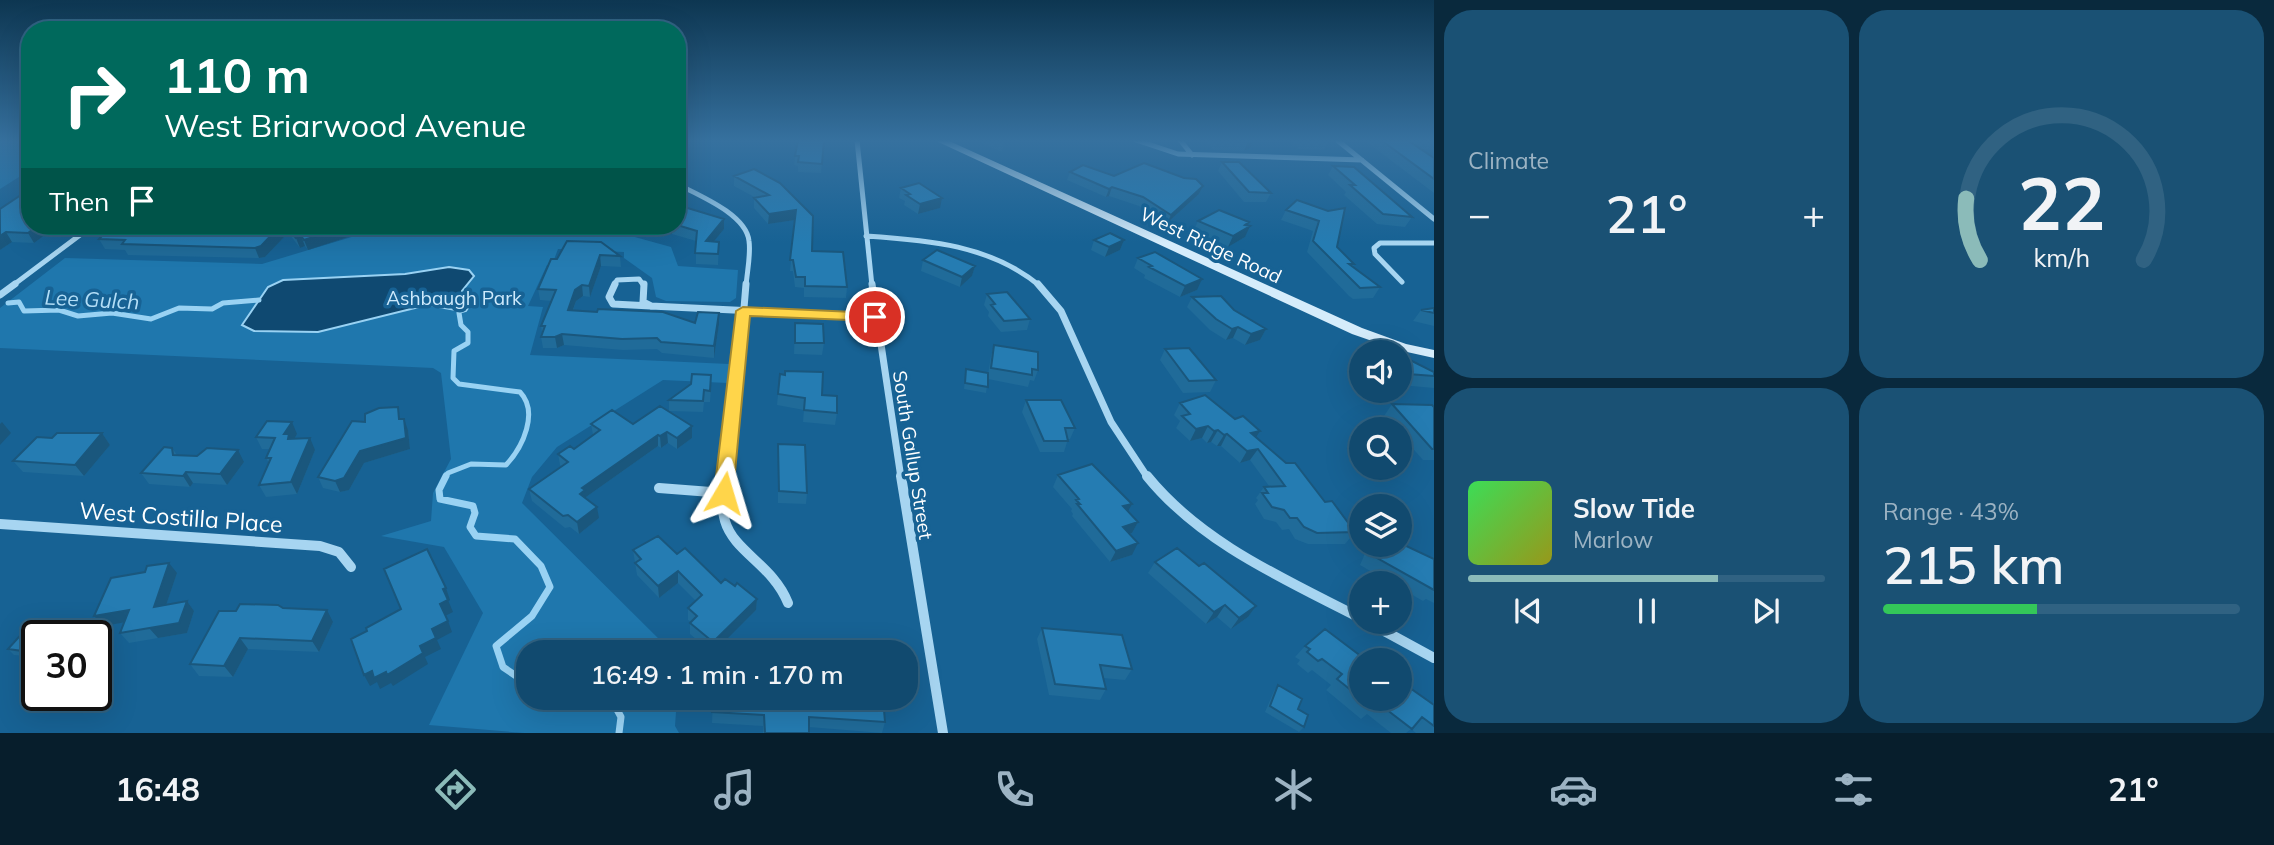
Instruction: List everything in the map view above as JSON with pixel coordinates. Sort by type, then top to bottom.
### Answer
[{"type":"street","name":"South Gallup Street","points":[[860,174],[875,317],[943,733]]},
{"type":"street","name":"West Ridge Road","points":[[1014,174],[1357,331],[1434,354]]},
{"type":"street","points":[[1379,174],[1434,219]]},
{"type":"street","points":[[686,189],[730,215],[747,234],[743,311],[724,493],[724,519],[729,532],[780,581],[789,603]]},
{"type":"street","points":[[0,295],[80,235]]},
{"type":"street","points":[[866,236],[966,248],[996,258],[1034,280],[1050,295],[1062,313],[1114,429],[1130,457],[1155,486],[1191,520],[1232,548],[1349,612]]},
{"type":"street","points":[[1402,282],[1375,254],[1374,248],[1380,243],[1434,243]]},
{"type":"street","points":[[652,306],[643,302],[643,283],[639,279],[617,280],[612,286],[609,297],[613,304],[743,311],[875,317]]},
{"type":"street","points":[[659,488],[724,493]]},
{"type":"street","name":"West Costilla Place","points":[[0,524],[320,546],[333,548],[345,556],[351,567]]},
{"type":"street","points":[[1390,634],[1434,658]]},
{"type":"green space","points":[[0,174],[21,174],[21,176],[0,189]]},
{"type":"green space","name":"Ashbaugh Park","points":[[358,235],[628,235],[671,247],[678,266],[738,270],[736,298],[730,302],[666,301],[656,297],[652,278],[624,258],[624,252],[558,249],[552,265],[547,265],[528,306],[543,307],[530,355],[729,364],[728,383],[663,380],[557,447],[532,477],[522,503],[660,640],[516,640],[516,710],[676,710],[675,726],[679,733],[524,733],[429,725],[483,613],[444,547],[381,536],[431,521],[433,493],[451,459],[441,373],[433,368],[0,348],[0,308],[65,258],[262,264]]},
{"type":"shaded area","points":[[449,267],[469,270],[474,276],[462,291],[461,298],[468,308],[466,311],[459,313],[456,310],[427,305],[318,332],[254,331],[242,325],[268,287],[283,280],[405,274]]},
{"type":"building","points":[[764,174],[780,183],[813,216],[812,251],[843,252],[847,287],[805,286],[805,277],[796,277],[793,260],[790,260],[796,210],[769,214],[754,198],[769,195],[734,176]]},
{"type":"building","points":[[1075,174],[1174,174],[1196,179],[1203,186],[1171,215],[1143,197],[1112,187],[1109,189]]},
{"type":"building","points":[[1233,174],[1252,174],[1271,193],[1249,192]]},
{"type":"building","points":[[1343,174],[1362,174],[1412,217],[1383,214],[1350,185],[1355,185]]},
{"type":"building","points":[[919,183],[942,198],[920,204],[906,195],[910,194],[901,188]]},
{"type":"building","points":[[21,195],[21,233],[6,232],[0,236],[0,209]]},
{"type":"building","points":[[1297,200],[1328,211],[1345,208],[1337,247],[1354,264],[1349,264],[1380,287],[1360,288],[1313,241],[1319,221],[1286,210]]},
{"type":"building","points":[[686,208],[724,219],[706,241],[719,242],[718,254],[695,253],[697,231],[686,228]]},
{"type":"building","points":[[1219,210],[1249,222],[1245,225],[1250,226],[1233,236],[1198,221]]},
{"type":"building","points":[[1110,233],[1124,240],[1109,247],[1094,240]]},
{"type":"building","points":[[103,235],[271,235],[261,246],[255,248],[122,244],[125,240],[99,239]]},
{"type":"building","points":[[294,235],[319,235],[304,240],[301,236],[296,238]]},
{"type":"building","points":[[567,241],[601,242],[620,256],[600,255],[589,286],[582,285],[575,290],[568,310],[663,312],[695,323],[698,312],[719,313],[714,346],[661,342],[657,338],[622,339],[562,334],[541,337],[545,326],[541,326],[556,290],[538,289],[551,259],[557,259]]},
{"type":"building","points":[[937,250],[975,266],[962,277],[923,260]]},
{"type":"building","points":[[1155,252],[1202,279],[1185,286],[1149,267],[1152,266],[1138,258]]},
{"type":"building","points":[[1007,292],[1030,319],[1004,321],[991,305],[995,304],[987,294]]},
{"type":"building","points":[[1221,296],[1234,310],[1266,329],[1251,334],[1238,327],[1232,329],[1216,319],[1192,297]]},
{"type":"building","points":[[1434,308],[1434,313],[1421,310]]},
{"type":"building","points":[[795,323],[823,324],[824,343],[795,343]]},
{"type":"building","points":[[994,345],[1038,352],[1038,370],[1032,369],[1032,375],[991,368]]},
{"type":"building","points":[[1189,348],[1216,380],[1189,381],[1165,349]]},
{"type":"building","points":[[1412,361],[1434,372],[1434,376],[1412,374]]},
{"type":"building","points":[[966,369],[988,373],[988,387],[965,383]]},
{"type":"building","points":[[785,371],[823,372],[822,395],[837,396],[837,413],[804,410],[805,398],[778,394],[780,374],[785,375]]},
{"type":"building","points":[[692,374],[711,375],[710,391],[704,390],[703,401],[669,400],[691,384]]},
{"type":"building","points":[[1205,395],[1235,419],[1243,416],[1260,431],[1251,433],[1286,463],[1295,463],[1325,502],[1332,501],[1349,524],[1349,532],[1317,533],[1304,527],[1297,518],[1290,518],[1284,510],[1272,507],[1262,493],[1268,493],[1264,487],[1285,486],[1258,449],[1247,451],[1227,434],[1214,431],[1208,426],[1196,429],[1182,416],[1190,414],[1180,403]]},
{"type":"building","points":[[1026,400],[1061,400],[1075,428],[1065,428],[1068,441],[1044,441]]},
{"type":"building","points":[[1392,404],[1434,407],[1434,449],[1412,426],[1412,417],[1404,417]]},
{"type":"building","points":[[660,406],[692,426],[677,438],[667,432],[658,435],[582,488],[585,490],[580,494],[597,507],[577,522],[568,515],[563,516],[529,489],[568,462],[558,454],[570,446],[574,449],[600,430],[591,424],[612,410],[633,424]]},
{"type":"building","points":[[398,407],[399,419],[404,419],[406,438],[360,451],[344,478],[335,481],[318,477],[352,421],[365,422],[365,414],[379,408]]},
{"type":"building","points":[[267,421],[292,422],[284,434],[289,434],[288,439],[310,438],[291,482],[259,485],[271,458],[266,458],[275,438],[256,437]]},
{"type":"building","points":[[57,433],[102,433],[75,465],[13,461],[37,437],[52,438]]},
{"type":"building","points":[[778,444],[805,445],[807,493],[779,491]]},
{"type":"building","points":[[164,447],[172,448],[173,455],[197,456],[207,448],[238,450],[220,474],[186,472],[183,476],[141,473]]},
{"type":"building","points":[[1092,464],[1132,504],[1123,506],[1138,522],[1123,527],[1138,543],[1116,551],[1077,504],[1080,504],[1076,500],[1079,499],[1058,475]]},
{"type":"building","points":[[658,536],[677,554],[685,548],[721,583],[725,579],[735,586],[737,583],[757,599],[715,640],[711,640],[690,623],[697,616],[688,608],[702,595],[678,571],[658,586],[635,563],[641,559],[633,550]]},
{"type":"building","points":[[1177,548],[1199,566],[1204,563],[1256,606],[1239,618],[1225,605],[1214,612],[1155,562]]},
{"type":"building","points":[[427,549],[446,588],[443,589],[448,600],[440,604],[448,621],[432,629],[436,638],[420,646],[423,653],[387,675],[386,672],[374,678],[372,671],[364,675],[351,639],[401,609],[384,569]]},
{"type":"building","points":[[1412,549],[1434,559],[1434,590],[1412,578],[1412,571],[1400,571],[1375,557],[1412,557]]},
{"type":"building","points":[[169,563],[154,607],[187,601],[179,623],[120,633],[129,610],[94,616],[111,578],[145,572],[147,566]]},
{"type":"building","points":[[240,604],[327,610],[312,641],[240,638],[224,666],[190,664],[219,611],[236,611]]},
{"type":"building","points":[[1042,628],[1122,635],[1132,669],[1100,665],[1106,689],[1055,684]]},
{"type":"building","points":[[1325,629],[1350,648],[1349,689],[1337,679],[1342,674],[1322,659],[1318,661],[1307,652],[1310,649],[1305,646]]},
{"type":"building","points":[[21,635],[21,651],[8,649]]},
{"type":"building","points":[[1278,685],[1302,699],[1298,709],[1308,715],[1304,727],[1270,706]]},
{"type":"building","points":[[1412,689],[1434,705],[1434,726],[1422,717],[1412,729],[1388,711],[1412,711]]},
{"type":"building","points":[[884,710],[885,722],[809,717],[809,733],[765,733],[764,715],[712,712]]},
{"type":"waterway","name":"Lee Gulch","points":[[8,303],[19,302],[24,311],[59,310],[78,316],[112,313],[151,319],[179,308],[212,309],[223,303],[259,300]]},
{"type":"waterway","name":"Lee Gulch","points":[[445,478],[448,473],[471,464],[506,465],[523,439],[528,419],[526,400],[520,392],[459,384],[453,378],[454,351],[468,343],[468,332],[461,325],[459,313]]},
{"type":"waterway","name":"Lee Gulch","points":[[445,478],[439,490],[440,499],[473,506],[475,513],[470,527],[476,536],[515,539],[541,566],[550,587],[532,616],[496,646],[503,667],[516,676]]},
{"type":"waterway","name":"Lee Gulch","points":[[617,710],[621,717],[619,733]]},
{"type":"route","points":[[724,493],[743,311],[875,317]]}]
